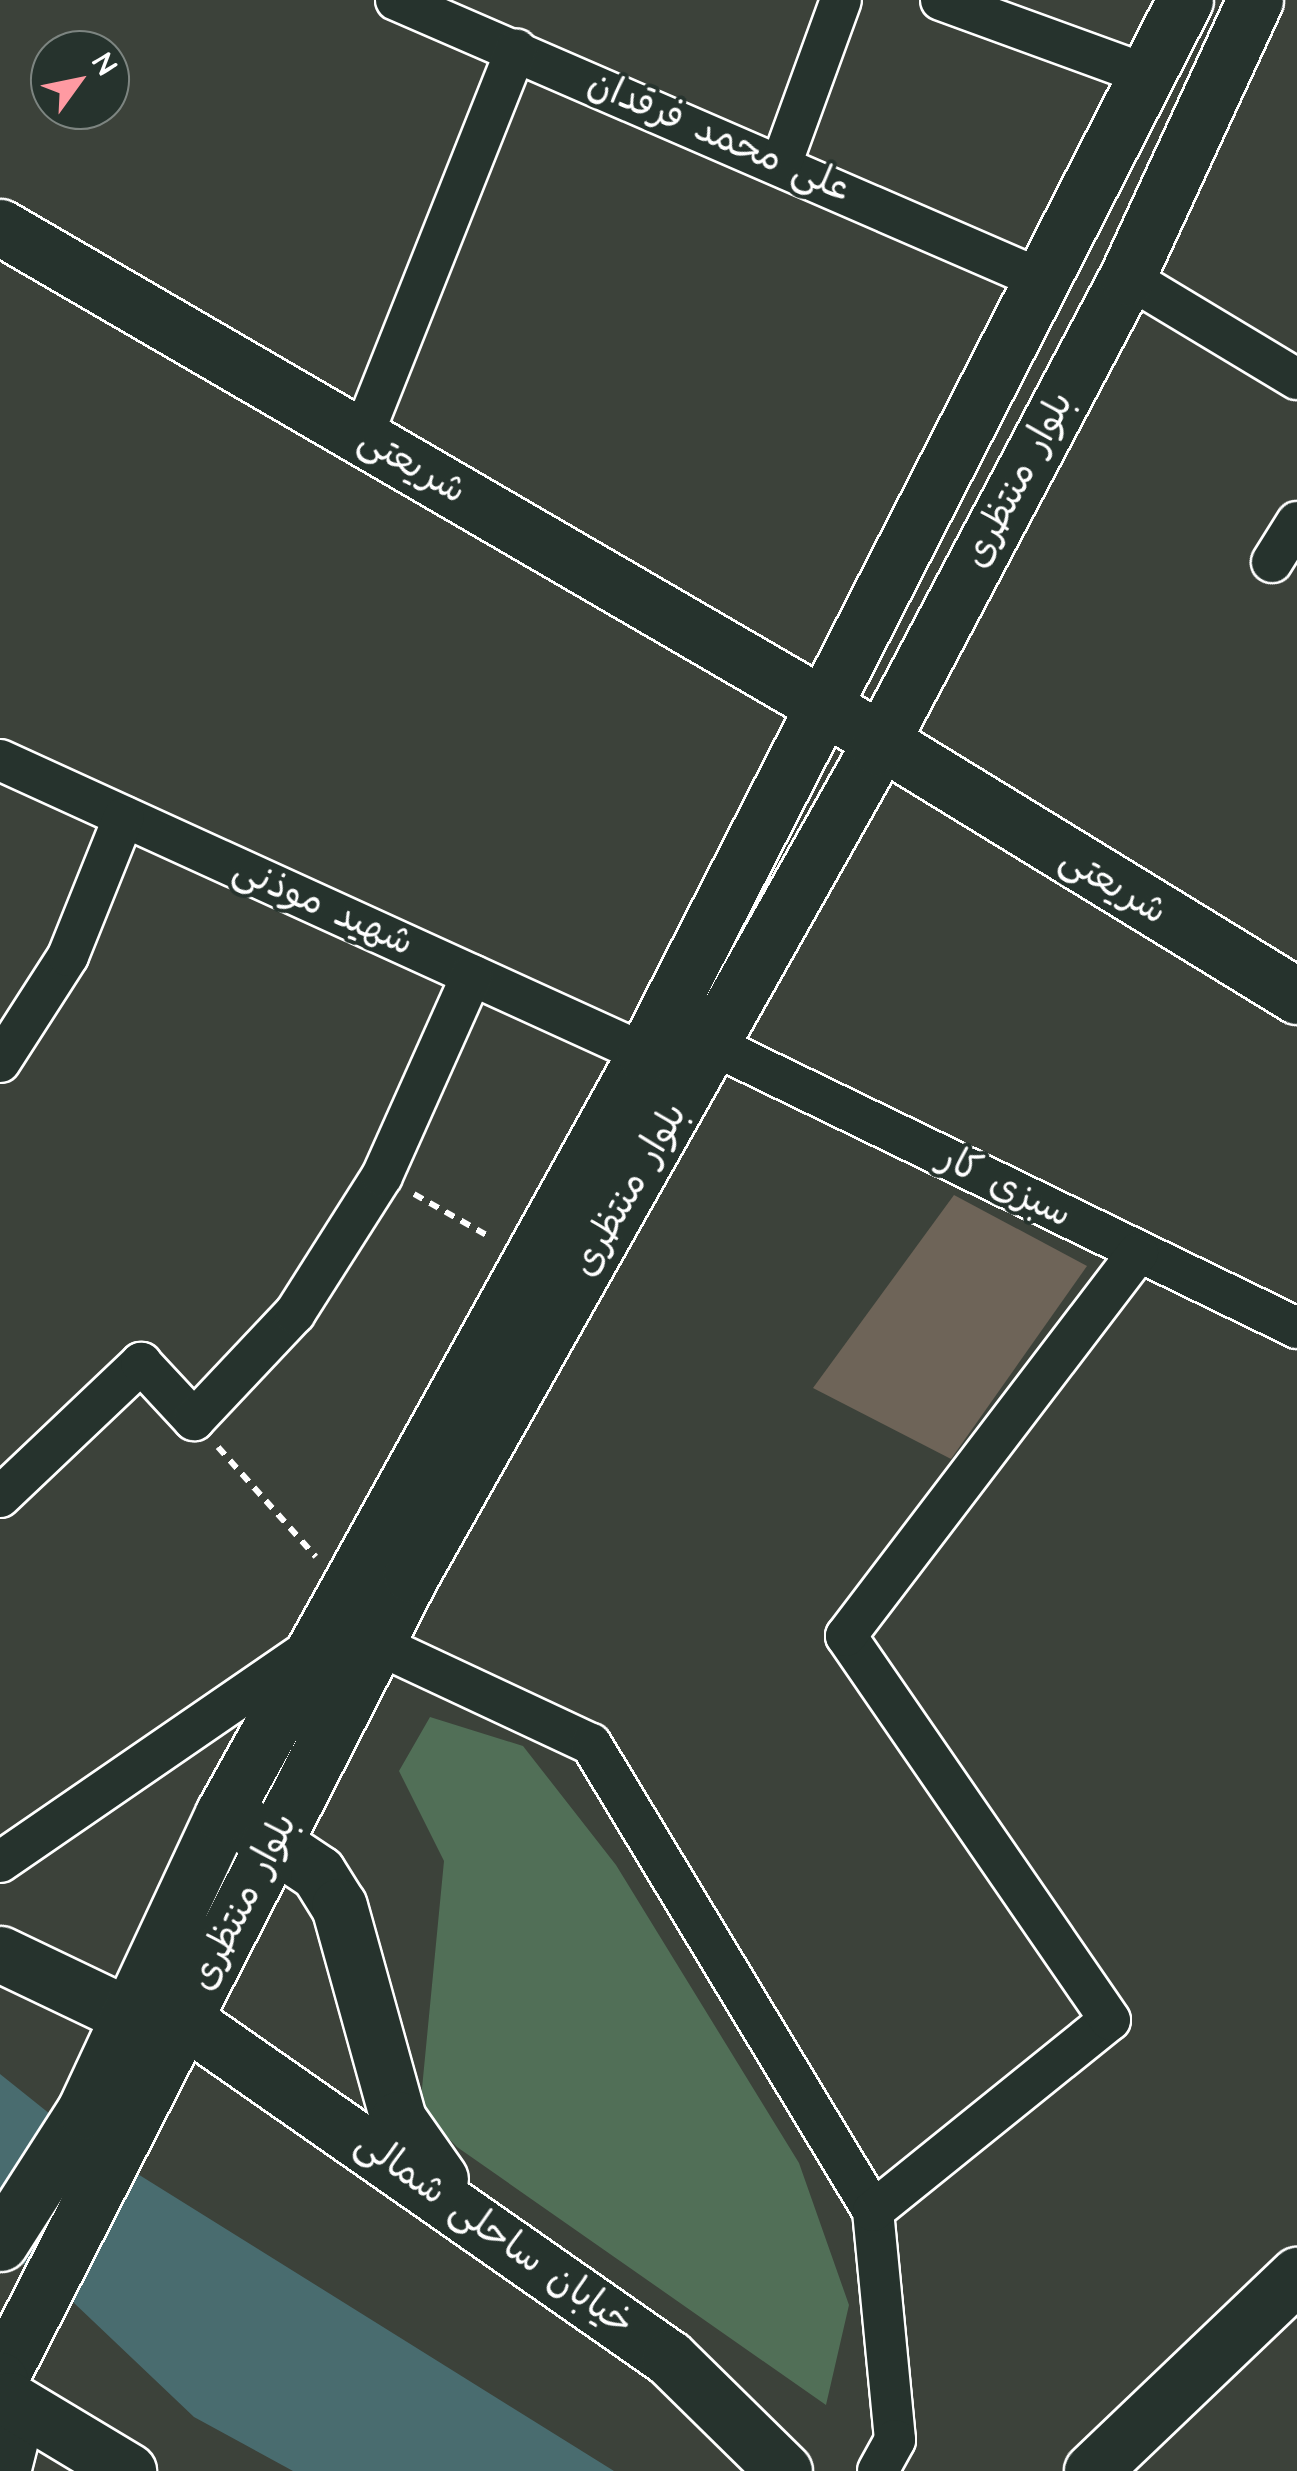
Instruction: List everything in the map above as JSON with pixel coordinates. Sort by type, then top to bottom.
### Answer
[{"type":"main road","name":"بلوار منتظری","points":[[3,2386],[106,2123],[128,2014],[224,1814],[313,1647],[646,1054],[1040,279],[1150,76],[1185,0]]},
{"type":"main road","name":"بلوار منتظری","points":[[0,2243],[106,2123],[185,2020],[375,1642],[878,747],[1127,277],[1255,0]]},
{"type":"main road","name":"شریعتی","points":[[0,227],[824,706],[878,747],[1297,996]]},
{"type":"main road","points":[[224,1814],[276,1839],[339,1906],[398,2119],[462,2210]]},
{"type":"main road","points":[[0,1954],[128,2014]]},
{"type":"main road","name":"خیابان ساحلی شمالی","points":[[185,2020],[669,2358],[784,2471]]},
{"type":"main road","points":[[1105,2467],[1297,2275]]},
{"type":"main road","points":[[2,2471],[12,2447],[3,2386]]},
{"type":"main road","points":[[3,2386],[128,2471]]},
{"type":"street","name":"علی محمد فرقدان","points":[[396,0],[782,162],[1040,279]]},
{"type":"street","points":[[782,162],[841,0]]},
{"type":"street","points":[[941,0],[1150,76]]},
{"type":"street","points":[[362,437],[516,50]]},
{"type":"street","points":[[1127,277],[1297,379]]},
{"type":"street","points":[[1272,562],[1297,522]]},
{"type":"street","name":"شهید موذنی","points":[[0,760],[646,1054]]},
{"type":"street","points":[[0,1062],[68,956],[124,816]]},
{"type":"street","points":[[0,1496],[141,1363],[194,1420],[296,1312],[382,1176],[472,975]]},
{"type":"street","name":"سبزی کار","points":[[713,1044],[1297,1328]]},
{"type":"street","points":[[872,2211],[1110,2020],[846,1636],[1138,1252]]},
{"type":"street","points":[[375,1642],[590,1744],[872,2211],[894,2440],[878,2471]]},
{"type":"street","points":[[0,1862],[313,1647]]},
{"type":"path","points":[[382,1176],[531,1260]]},
{"type":"path","points":[[194,1420],[345,1590]]},
{"type":"green space","points":[[430,1717],[523,1746],[616,1865],[799,2163],[849,2305],[826,2405],[457,2147],[420,2109],[444,1861],[399,1771]]},
{"type":"water","points":[[0,2074],[80,2138],[614,2471],[293,2471],[194,2417],[53,2283],[0,2249]]},
{"type":"building","points":[[954,1195],[1087,1266],[951,1459],[813,1388]]}]
